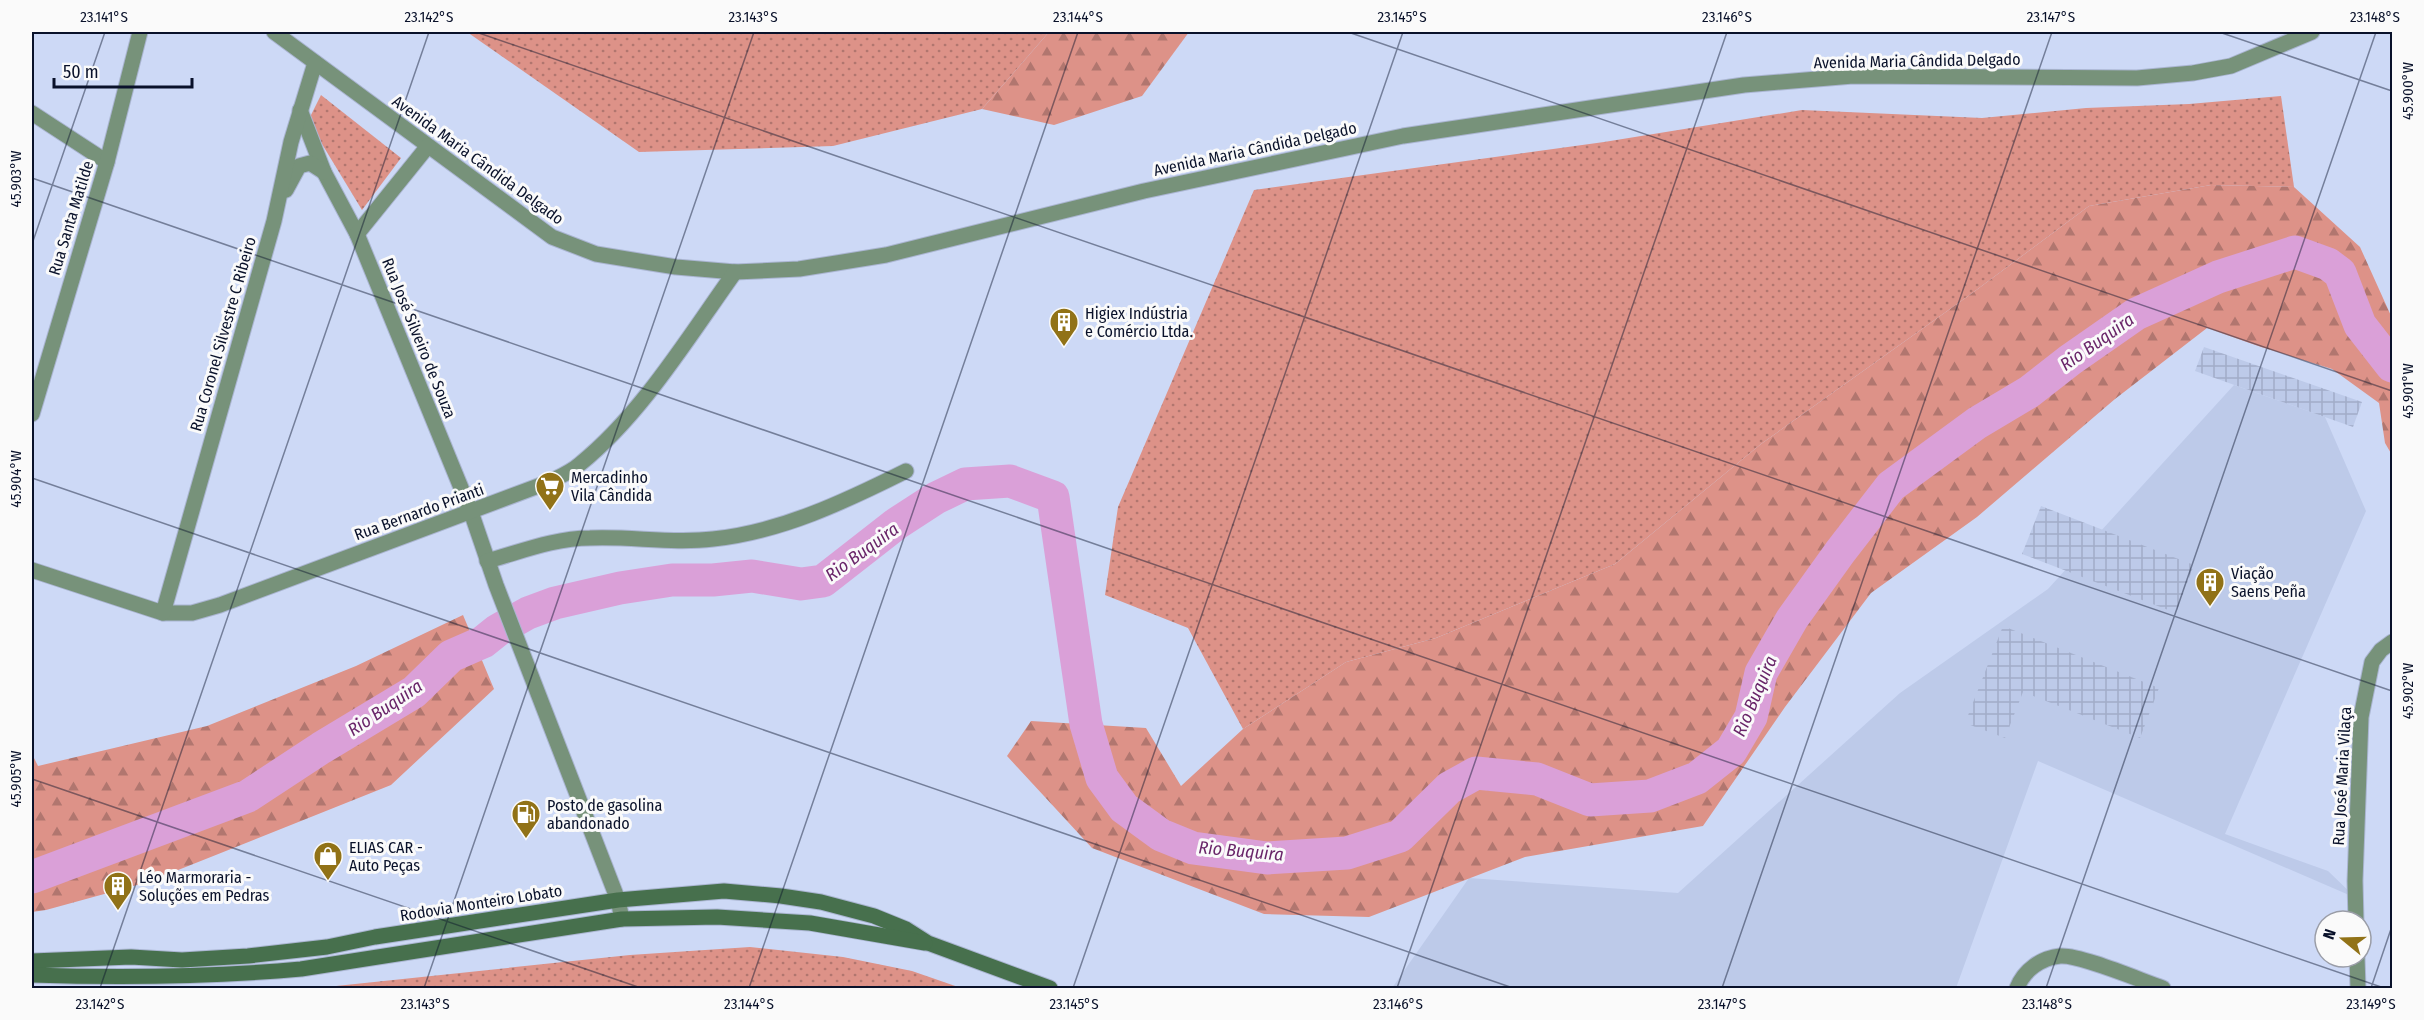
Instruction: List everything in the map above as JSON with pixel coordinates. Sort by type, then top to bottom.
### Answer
[{"type":"main road","name":"Rodovia Monteiro Lobato","points":[[32,961],[116,957],[214,959],[327,947],[375,937],[618,900],[724,891],[821,902],[886,920],[928,943]]},
{"type":"main road","name":"Rodovia Monteiro Lobato","points":[[32,975],[130,977],[252,973],[292,969],[622,919],[717,917],[810,923],[928,943],[1050,988]]},
{"type":"street","name":"Rua Santa Matilde","points":[[32,414],[107,162],[140,32]]},
{"type":"street","name":"Avenida Maria Cândida Delgado","points":[[274,32],[552,237],[596,254],[676,267],[735,272],[799,269],[886,255],[1144,190],[1392,139],[1627,102],[1744,85],[1853,76],[2137,78],[2193,73],[2231,66],[2312,32]]},
{"type":"street","name":"Rua Coronel Silvestre C Ribeiro","points":[[163,613],[274,221],[300,110],[315,63]]},
{"type":"street","name":"Rua José Silveiro de Souza","points":[[300,110],[324,172],[357,234],[471,512],[496,585],[618,900]]},
{"type":"street","points":[[32,113],[107,162]]},
{"type":"street","points":[[357,234],[428,146]]},
{"type":"street","points":[[274,221],[299,166],[310,163],[324,172]]},
{"type":"street","name":"Rua Bernardo Prianti","points":[[32,570],[163,613],[192,613],[220,605],[549,483],[578,466],[602,445],[654,384],[735,272]]},
{"type":"street","points":[[487,561],[575,538],[671,542],[712,540],[746,534],[779,525],[852,498],[906,471]]},
{"type":"street","name":"Rua José Maria Vilaça","points":[[2356,909],[2361,717],[2372,662],[2381,650],[2392,642]]},
{"type":"street","points":[[618,900],[622,919]]},
{"type":"street","points":[[2018,988],[2032,966],[2061,956],[2079,958],[2163,988]]},
{"type":"street","points":[[2357,969],[2358,988]]},
{"type":"shaded area","points":[[2204,347],[2362,402],[2353,427],[2195,371]]},
{"type":"shaded area","name":"Viação Saens Peña","points":[[2234,385],[2325,417],[2366,511],[2225,834],[2328,871],[2356,898],[2038,761],[1956,988],[1392,988],[1469,878],[1678,893],[1900,693],[2048,589]]},
{"type":"shaded area","name":"Viação Saens Peña","points":[[2041,506],[2194,565],[2176,613],[2022,554]]},
{"type":"shaded area","points":[[2003,626],[2159,688],[2140,738],[2023,692],[2005,738],[1965,723]]},
{"type":"green space","points":[[467,32],[1049,32],[982,109],[833,146],[639,152]]},
{"type":"green space","points":[[1049,32],[1189,32],[1142,96],[1054,125],[982,109]]},
{"type":"green space","points":[[321,95],[401,158],[362,210],[308,121]]},
{"type":"green space","points":[[2281,96],[2294,187],[2211,185],[2089,206],[1971,294],[1761,444],[1615,564],[1436,638],[1346,662],[1243,729],[1188,628],[1105,595],[1118,507],[1254,190],[1604,142],[1802,110],[1982,118],[2086,108],[2189,104]]},
{"type":"green space","points":[[2211,185],[2294,187],[2360,247],[2392,318],[2392,455],[2385,443],[2379,403],[2332,369],[2207,328],[2115,399],[1977,517],[1871,593],[1785,707],[1703,826],[1525,857],[1369,917],[1264,914],[1092,848],[1007,756],[1031,721],[1146,728],[1181,786],[1243,729],[1346,662],[1436,638],[1615,564],[1761,444],[1971,294],[2089,206]]},
{"type":"green space","points":[[463,615],[494,689],[391,785],[148,882],[32,912],[32,754],[38,766],[207,726],[356,666]]},
{"type":"green space","points":[[750,947],[843,957],[912,971],[961,988],[317,988],[630,955]]},
{"type":"waterway","name":"Rio Buquira","points":[[32,877],[248,796],[321,748],[414,692],[451,656],[483,642],[498,630],[528,613],[555,603],[620,588],[672,580],[713,580],[752,576],[801,584],[823,581],[896,524],[936,498],[965,484],[1010,481],[1053,497],[1086,724],[1102,778],[1124,808],[1161,835],[1193,848],[1267,858],[1347,853],[1400,836],[1449,788],[1476,773],[1537,779],[1590,800],[1650,796],[1697,778],[1731,751],[1751,717],[1761,673],[1792,619],[1891,486],[1977,423],[2029,392],[2136,314],[2218,277],[2295,252],[2328,264],[2340,273],[2360,325],[2392,366]]},
{"type":"place","name":"Higiex Indústria e Comércio Ltda.","points":[[1064,348]]},
{"type":"place","name":"Mercadinho Vila Cândida","points":[[550,512]]},
{"type":"place","name":"Viação Saens Peña","points":[[2210,608]]},
{"type":"place","name":"Posto de gasolina abandonado","points":[[526,840]]},
{"type":"place","name":"ELIAS CAR - Auto Peças","points":[[328,882]]},
{"type":"place","name":"Léo Marmoraria - Soluções em Pedras","points":[[118,912]]}]
